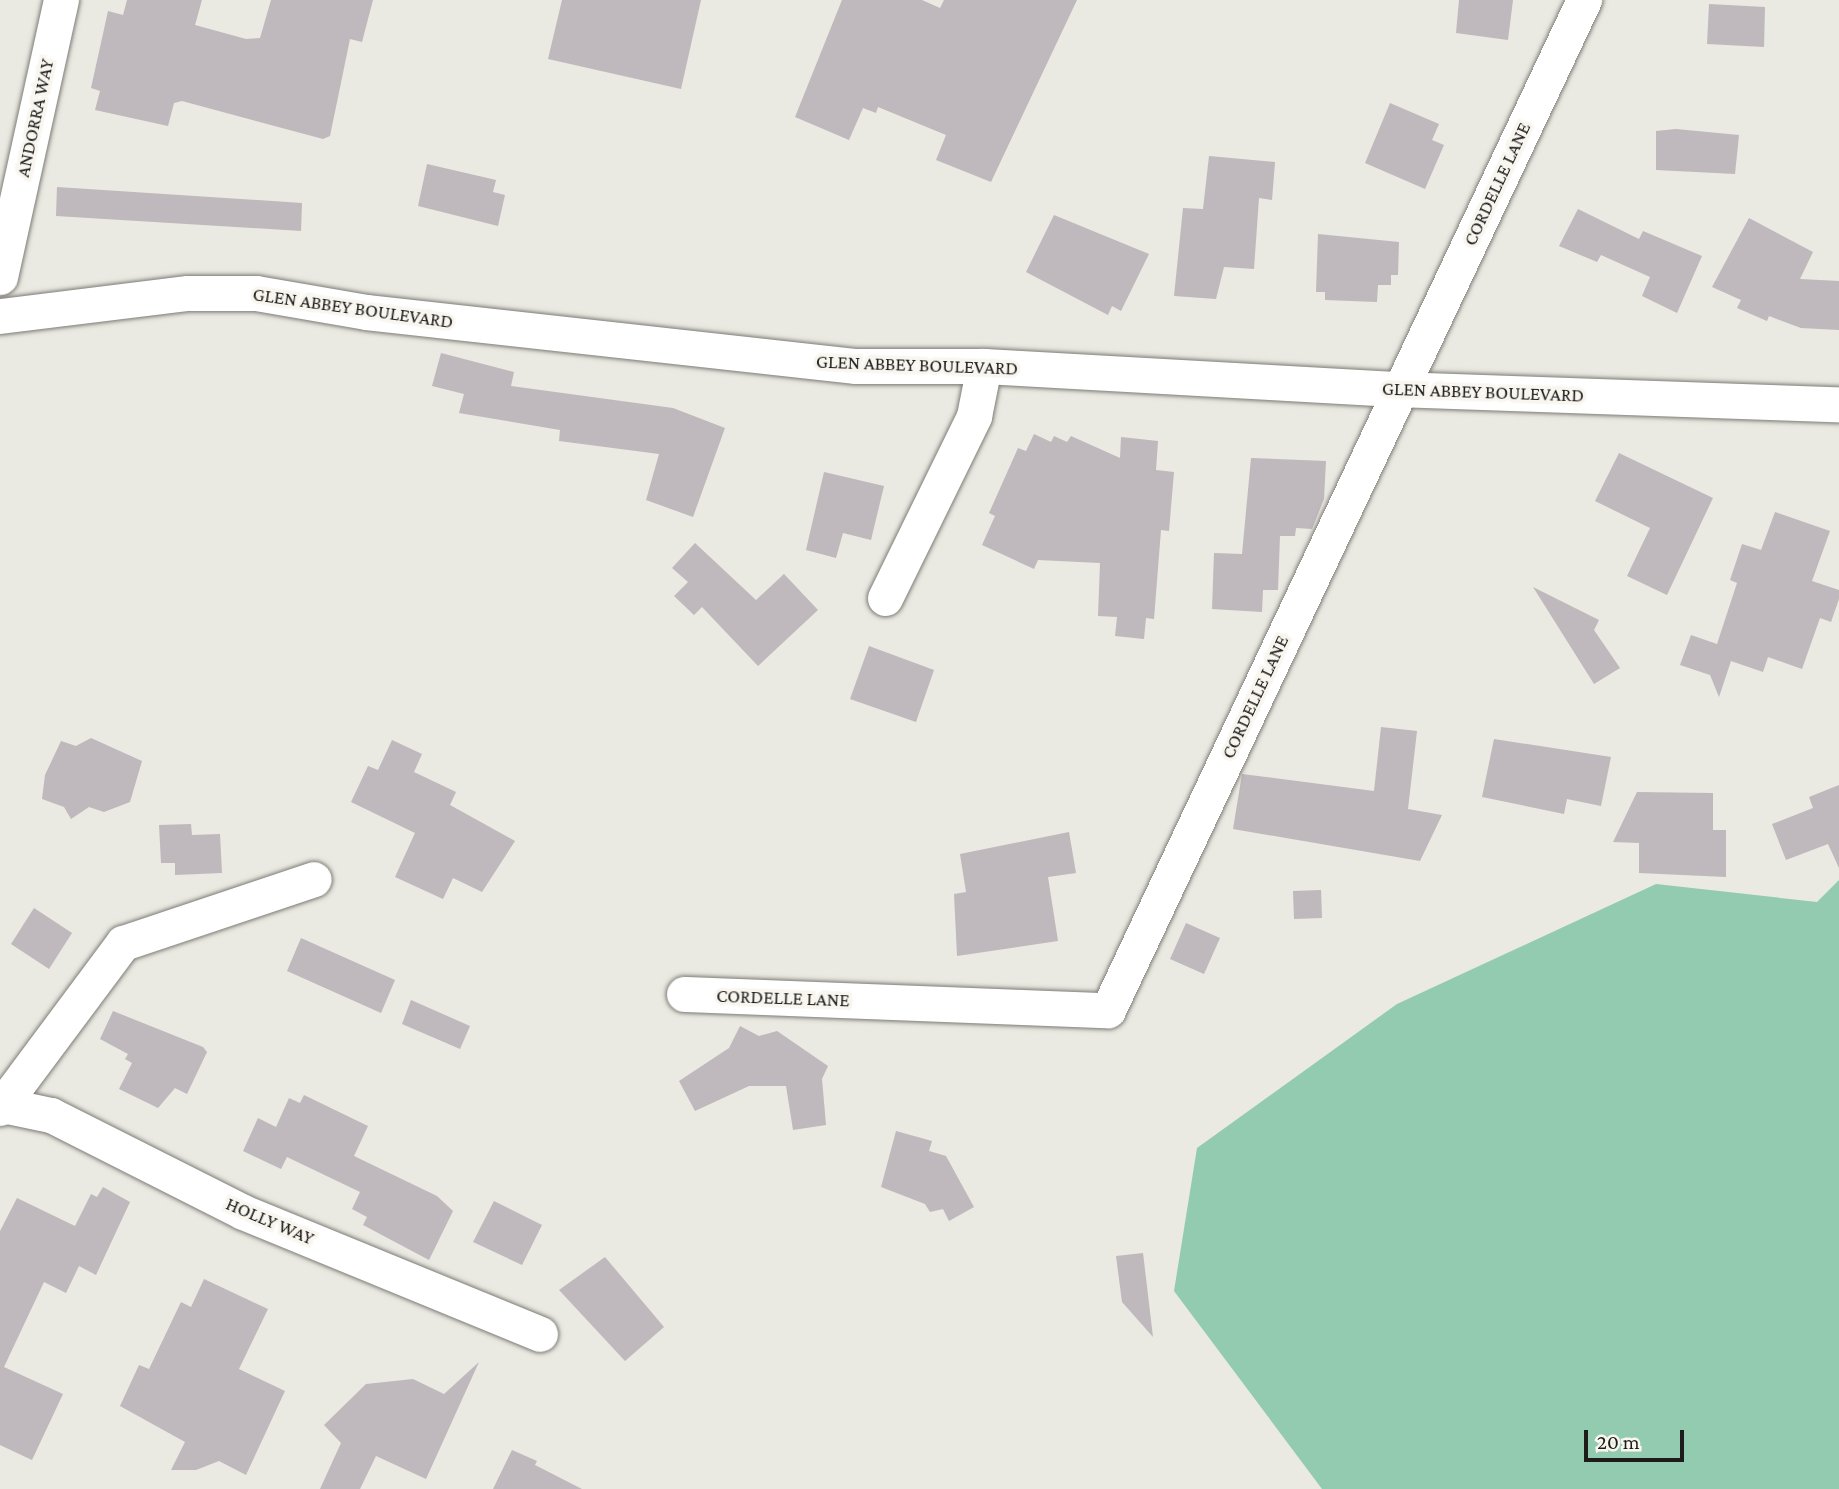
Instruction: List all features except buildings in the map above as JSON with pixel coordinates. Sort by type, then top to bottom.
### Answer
[{"type":"street","name":"ANDORRA WAY","points":[[0,277],[61,0]]},
{"type":"street","name":"CORDELLE LANE","points":[[684,994],[1108,1010],[1584,0]]},
{"type":"street","name":"GLEN ABBEY BOULEVARD","points":[[0,316],[188,293],[256,293],[366,312],[856,366],[984,366],[1399,389],[1839,404]]},
{"type":"street","points":[[885,598],[974,416],[984,366]]},
{"type":"street","name":"HOLLY WAY","points":[[314,879],[123,943],[1,1106],[51,1115],[243,1212],[540,1334]]},
{"type":"green space","points":[[1839,880],[1839,1489],[1322,1489],[1174,1291],[1197,1148],[1397,1004],[1656,884],[1817,902]]}]
